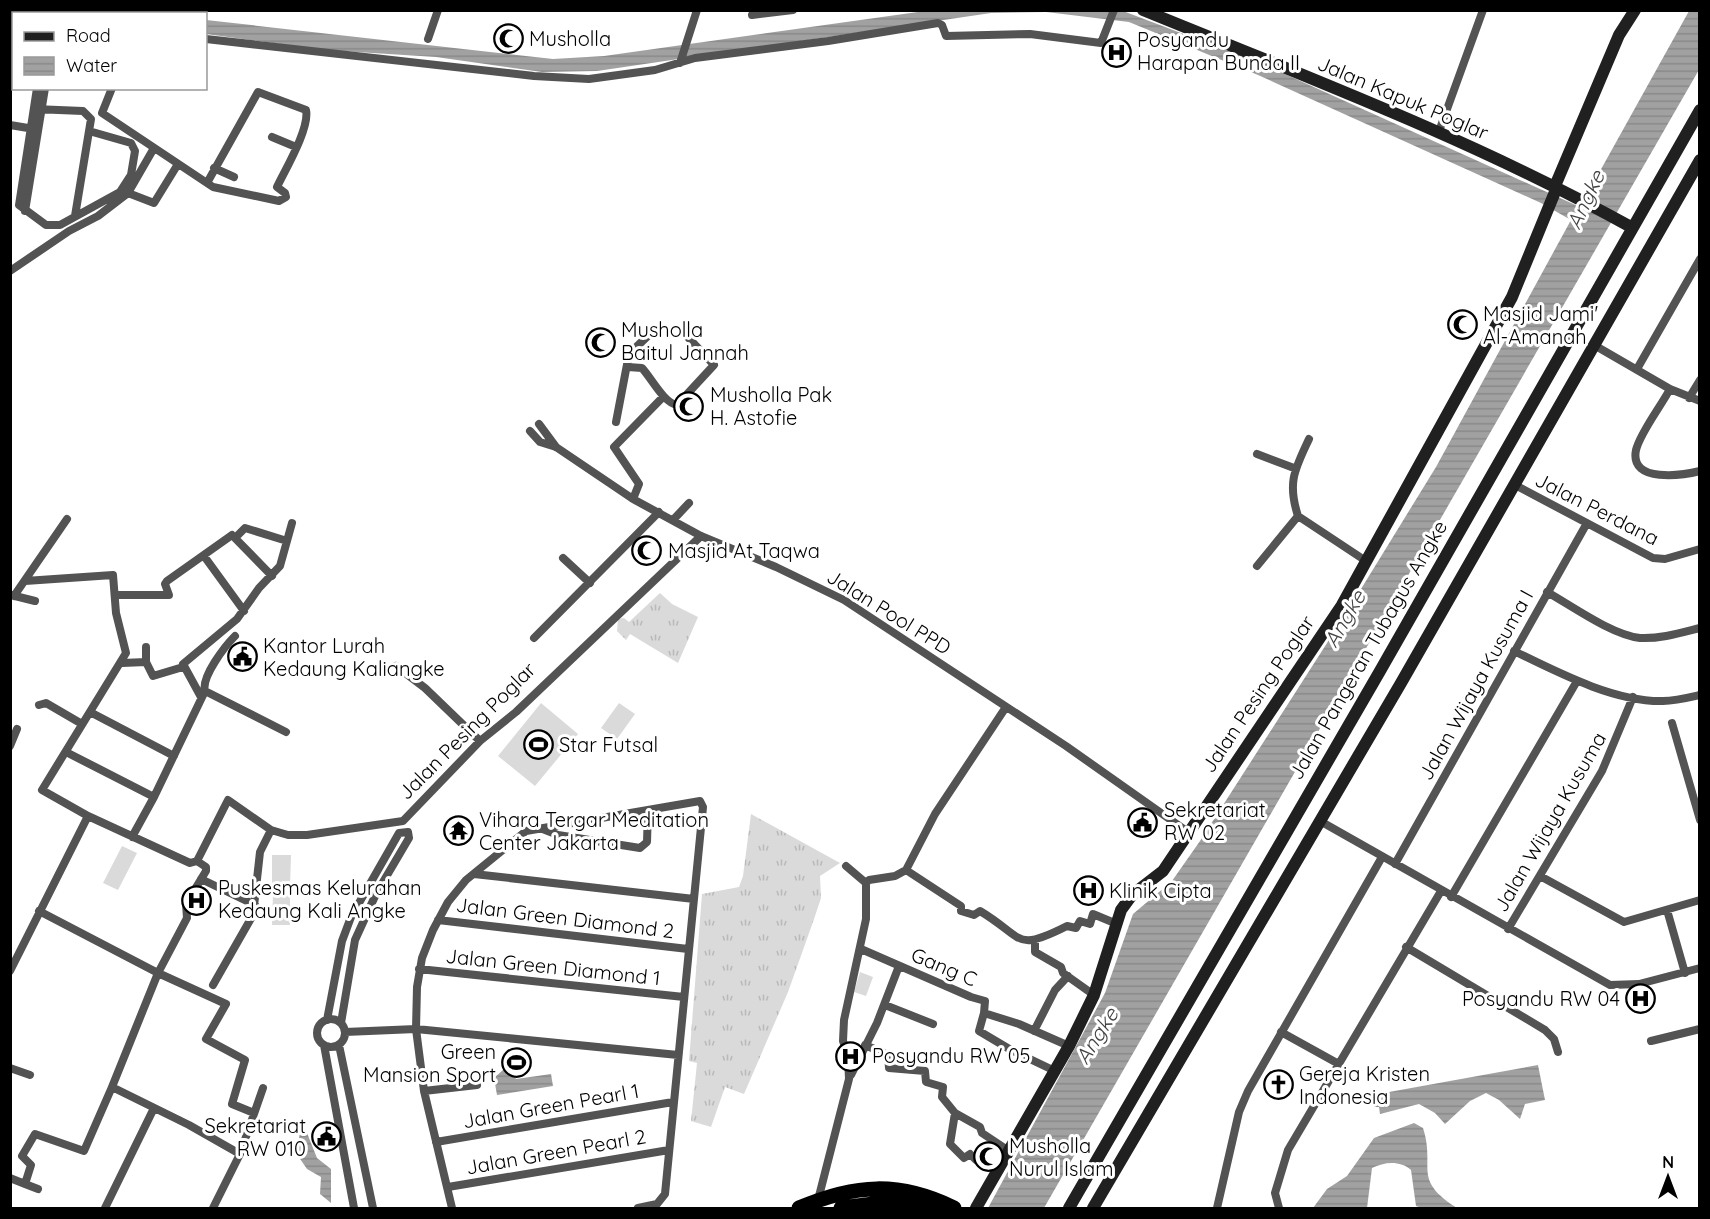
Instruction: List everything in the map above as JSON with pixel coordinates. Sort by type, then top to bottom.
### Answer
[{"type":"highway","points":[[799,1209],[871,1188],[922,1194],[954,1209]]},
{"type":"highway","points":[[819,1204],[877,1194],[918,1198],[941,1209]]},
{"type":"highway","points":[[841,1209],[890,1202],[926,1209]]},
{"type":"main road","name":"Jalan Kapuk Poglar","points":[[1143,10],[1438,134],[1556,188],[1628,225]]},
{"type":"main road","points":[[1556,188],[1619,35],[1635,10]]},
{"type":"main road","name":"Jalan Pangeran Tubagus Angke","points":[[1069,1209],[1380,671],[1628,225],[1700,110]]},
{"type":"main road","points":[[1093,1209],[1401,683],[1700,160]]},
{"type":"main road","name":"Jalan Pesing Poglar","points":[[976,1209],[1069,1046],[1094,995],[1121,910],[1132,895],[1163,871],[1342,605],[1512,297],[1556,188]]},
{"type":"main road","points":[[1390,653],[1397,664],[1411,664]]},
{"type":"main road","points":[[1380,671],[1393,672],[1401,683]]},
{"type":"main road","points":[[1138,1088],[1145,1097],[1156,1099]]},
{"type":"street","points":[[428,39],[438,10]]},
{"type":"street","points":[[681,60],[697,10]]},
{"type":"street","points":[[752,15],[793,10]]},
{"type":"street","points":[[207,39],[571,79],[607,78],[681,60],[828,41],[938,23],[942,25],[946,36],[1030,33],[1101,44],[1114,10]]},
{"type":"street","points":[[1438,134],[1483,10]]},
{"type":"street","points":[[38,90],[38,109]]},
{"type":"street","points":[[44,90],[38,109],[25,185],[19,206],[50,227],[60,225],[120,192],[131,175],[135,153],[129,141],[89,131]]},
{"type":"street","points":[[111,90],[102,113],[207,183],[219,190],[282,201],[285,194],[277,187],[296,147],[306,120],[306,110],[260,92],[207,183]]},
{"type":"street","points":[[38,109],[86,112],[91,119],[75,216]]},
{"type":"street","points":[[10,125],[34,129]]},
{"type":"street","points":[[272,137],[296,147]]},
{"type":"street","points":[[10,271],[69,231],[98,216],[128,193],[154,148]]},
{"type":"street","points":[[128,193],[154,203],[178,164]]},
{"type":"street","points":[[214,168],[234,177]]},
{"type":"street","points":[[10,183],[25,185]]},
{"type":"street","points":[[1637,369],[1700,259]]},
{"type":"street","points":[[616,422],[629,354],[654,330]]},
{"type":"street","points":[[628,367],[642,368],[656,383],[663,397],[677,405],[714,367],[683,332]]},
{"type":"street","points":[[1594,345],[1670,389],[1689,399],[1700,401]]},
{"type":"street","points":[[1689,399],[1700,380]]},
{"type":"street","points":[[1670,389],[1637,448],[1637,458],[1643,468],[1662,476],[1676,477],[1700,471]]},
{"type":"street","points":[[633,499],[639,484],[614,447],[663,397]]},
{"type":"street","name":"Jalan Pool PPD","points":[[539,424],[549,434],[556,447]]},
{"type":"street","name":"Jalan Pool PPD","points":[[530,431],[540,442],[556,447],[633,499],[702,536],[776,567],[844,600],[1066,746],[1188,832]]},
{"type":"street","points":[[1309,439],[1294,468],[1293,493],[1298,516],[1366,561]]},
{"type":"street","points":[[1257,454],[1294,468]]},
{"type":"street","name":"Jalan Perdana","points":[[1515,485],[1653,558],[1665,559],[1700,549]]},
{"type":"street","points":[[673,520],[689,503]]},
{"type":"street","points":[[534,638],[659,512]]},
{"type":"street","points":[[1257,567],[1298,516]]},
{"type":"street","points":[[35,601],[12,595],[25,581],[67,519]]},
{"type":"street","points":[[146,647],[146,662],[153,676],[183,667],[244,611],[259,588],[282,564],[292,523]]},
{"type":"street","name":"Jalan Wijaya Kusuma I","points":[[1395,864],[1587,523]]},
{"type":"street","points":[[236,537],[245,528],[287,541]]},
{"type":"street","points":[[115,595],[169,595],[165,583],[228,536],[236,537],[272,576]]},
{"type":"street","name":"Jalan Pesing Poglar","points":[[272,830],[288,835],[308,835],[403,821],[480,741],[516,711],[702,536]]},
{"type":"street","points":[[204,556],[244,611]]},
{"type":"street","points":[[563,558],[590,583]]},
{"type":"street","points":[[25,581],[113,574],[118,622],[126,653],[122,663],[42,790],[88,816],[190,863],[197,861],[228,800],[272,830],[260,852],[253,915],[213,985]]},
{"type":"street","points":[[1547,592],[1617,631],[1637,637],[1656,638],[1700,628]]},
{"type":"street","points":[[132,837],[174,756],[203,694],[205,681],[226,645],[235,636]]},
{"type":"street","points":[[1514,651],[1577,681],[1634,698],[1662,701],[1700,695]]},
{"type":"street","points":[[122,663],[146,662]]},
{"type":"street","points":[[396,666],[425,688],[480,741]]},
{"type":"street","points":[[183,667],[203,694],[286,732]]},
{"type":"street","points":[[1451,897],[1577,681]]},
{"type":"street","name":"Jalan Wijaya Kusuma","points":[[1508,929],[1602,771],[1634,698]]},
{"type":"street","points":[[39,705],[46,704],[82,724]]},
{"type":"street","points":[[867,883],[870,880],[896,876],[906,870],[935,814],[1006,707]]},
{"type":"street","points":[[90,712],[174,756]]},
{"type":"street","points":[[1672,723],[1700,820]]},
{"type":"street","points":[[10,746],[17,729]]},
{"type":"street","points":[[66,752],[154,796]]},
{"type":"street","points":[[452,1209],[424,1091],[416,1029],[419,969],[426,945],[453,895],[521,834],[540,828],[697,801],[702,802],[694,898],[663,1200],[638,1209]]},
{"type":"street","points":[[540,828],[558,835],[640,848],[647,842],[648,810]]},
{"type":"street","points":[[10,971],[88,816]]},
{"type":"street","points":[[1320,821],[1610,985],[1630,986],[1700,969]]},
{"type":"street","points":[[354,1209],[324,1045],[317,1033],[320,1026],[327,1020],[340,950],[351,917],[399,833],[408,832],[409,838],[376,894],[355,940],[339,1045],[373,1209]]},
{"type":"street","points":[[1218,1209],[1239,1112],[1281,1032],[1382,856]]},
{"type":"street","points":[[25,1184],[31,1165],[22,1156],[35,1134],[84,1150],[114,1088],[158,973],[187,918],[187,902],[206,869],[197,861]]},
{"type":"street","points":[[846,866],[867,883]]},
{"type":"street","points":[[906,870],[961,906],[961,911],[974,915],[980,910],[1006,927],[1014,936],[1026,942],[1055,934],[1066,926],[1076,928],[1080,921],[1090,924],[1093,914],[1117,924]]},
{"type":"street","points":[[474,874],[694,898]]},
{"type":"street","points":[[1540,876],[1619,921],[1630,921],[1700,900]]},
{"type":"street","points":[[201,879],[255,905]]},
{"type":"street","points":[[849,1079],[848,1056],[843,1041],[844,1020],[861,949],[867,913],[867,883]]},
{"type":"street","points":[[1279,1209],[1275,1193],[1288,1150],[1337,1063],[1441,891]]},
{"type":"street","points":[[39,910],[158,973],[226,1004],[206,1039],[245,1060],[232,1104],[254,1113]]},
{"type":"street","points":[[1667,910],[1685,973]]},
{"type":"street","name":"Jalan Green Diamond 2","points":[[438,920],[688,949]]},
{"type":"street","points":[[1035,941],[1035,952],[1061,967],[1068,976],[1094,995]]},
{"type":"street","points":[[1406,947],[1545,1030],[1554,1039],[1558,1052]]},
{"type":"street","name":"Gang C","points":[[861,949],[985,1001],[984,1013],[1034,1030],[1069,1046]]},
{"type":"street","points":[[819,1204],[849,1079],[885,1005],[899,966]]},
{"type":"street","name":"Jalan Green Diamond 1","points":[[419,969],[684,997]]},
{"type":"street","points":[[1034,1030],[1055,990],[1068,976]]},
{"type":"street","points":[[885,1005],[933,1024]]},
{"type":"street","points":[[984,1013],[979,1031],[1011,1050],[1055,1071]]},
{"type":"street","points":[[327,1020],[343,1027],[416,1029],[678,1055]]},
{"type":"street","points":[[1651,1041],[1700,1029]]},
{"type":"street","points":[[1281,1032],[1337,1063]]},
{"type":"street","points":[[324,1045],[332,1047],[339,1045]]},
{"type":"street","points":[[865,1045],[888,1055],[889,1068],[926,1071],[925,1081],[943,1087],[942,1097],[955,1113],[980,1126],[982,1133],[1009,1151]]},
{"type":"street","points":[[10,1068],[30,1075]]},
{"type":"street","points":[[424,1091],[477,1085]]},
{"type":"street","points":[[114,1088],[240,1154]]},
{"type":"street","points":[[213,1209],[240,1154],[263,1088]]},
{"type":"street","name":"Jalan Green Pearl 1","points":[[436,1143],[673,1102]]},
{"type":"street","points":[[105,1209],[154,1108]]},
{"type":"street","points":[[955,1113],[950,1143],[963,1157],[970,1154],[976,1160],[980,1157],[1000,1169]]},
{"type":"street","name":"Jalan Green Pearl 2","points":[[448,1187],[669,1150]]},
{"type":"street","points":[[10,1178],[38,1189]]},
{"type":"green space","points":[[660,593],[672,604],[698,617],[678,663],[630,634],[626,640],[617,631],[618,619],[624,618],[629,622]]},
{"type":"green space","name":"Star Futsal","points":[[541,703],[578,734],[535,786],[498,756]]},
{"type":"green space","points":[[619,703],[635,714],[617,739],[601,728]]},
{"type":"green space","points":[[751,814],[840,863],[820,876],[821,898],[813,922],[788,992],[744,1094],[725,1087],[711,1127],[691,1121],[697,1063],[689,1061],[702,894],[739,887],[743,876]]},
{"type":"green space","points":[[122,846],[137,853],[118,890],[103,883]]},
{"type":"green space","points":[[272,855],[291,855],[290,887],[272,887]]},
{"type":"green space","points":[[273,894],[290,895],[290,925],[272,925]]},
{"type":"green space","points":[[860,972],[873,977],[866,996],[854,992]]},
{"type":"water","name":"Angke","points":[[925,11],[1123,11],[1265,65],[1580,207],[1689,11],[1699,11],[1700,68],[1044,1208],[988,1208],[1105,993],[1133,914],[1172,881],[1345,615],[1436,467],[1571,220],[1541,203],[1258,75],[1129,22],[1046,12],[991,13],[597,71],[542,72],[436,57],[325,50],[207,34],[207,20],[553,59],[604,56]]},
{"type":"water","points":[[1538,1065],[1545,1100],[1525,1104],[1520,1119],[1499,1100],[1486,1093],[1470,1101],[1445,1124],[1435,1113],[1419,1104],[1380,1114],[1379,1107],[1374,1107],[1378,1094]]},
{"type":"water","points":[[503,1070],[513,1073],[516,1079],[551,1074],[553,1086],[497,1095],[494,1078]]},
{"type":"water","points":[[1414,1123],[1423,1128],[1429,1180],[1443,1198],[1457,1208],[1416,1206],[1411,1170],[1392,1163],[1372,1168],[1367,1208],[1313,1208],[1327,1189],[1347,1176],[1374,1138]]},
{"type":"water","points":[[300,1133],[307,1133],[317,1158],[331,1169],[331,1203],[320,1194],[321,1177],[307,1169],[296,1153]]},
{"type":"place","name":"Musholla","points":[[508,39]]},
{"type":"place","name":"Posyandu Harapan Bunda II","points":[[1116,52]]},
{"type":"place","name":"Masjid Jami' Al-Amanah","points":[[1462,325]]},
{"type":"place","name":"Musholla Baitul Jannah","points":[[600,342]]},
{"type":"place","name":"Musholla Pak H. Astofie","points":[[689,407]]},
{"type":"place","name":"Masjid At Taqwa","points":[[647,551]]},
{"type":"place","name":"Kantor Lurah Kedaung Kaliangke","points":[[242,657]]},
{"type":"place","name":"Star Futsal","points":[[538,745]]},
{"type":"place","name":"Sekretariat RW 02","points":[[1143,822]]},
{"type":"place","name":"Vihara Tergar Meditation Center Jakarta","points":[[458,831]]},
{"type":"place","name":"Klinik Cipta","points":[[1088,891]]},
{"type":"place","name":"Puskesmas Kelurahan Kedaung Kali Angke","points":[[197,900]]},
{"type":"place","name":"Posyandu RW 04","points":[[1641,999]]},
{"type":"place","name":"Posyandu RW 05","points":[[851,1056]]},
{"type":"place","name":"Green Mansion Sport","points":[[517,1063]]},
{"type":"place","name":"Gereja Kristen Indonesia","points":[[1278,1085]]},
{"type":"place","name":"Sekretariat RW 010","points":[[327,1137]]},
{"type":"place","name":"Musholla Nurul Islam","points":[[988,1157]]}]
